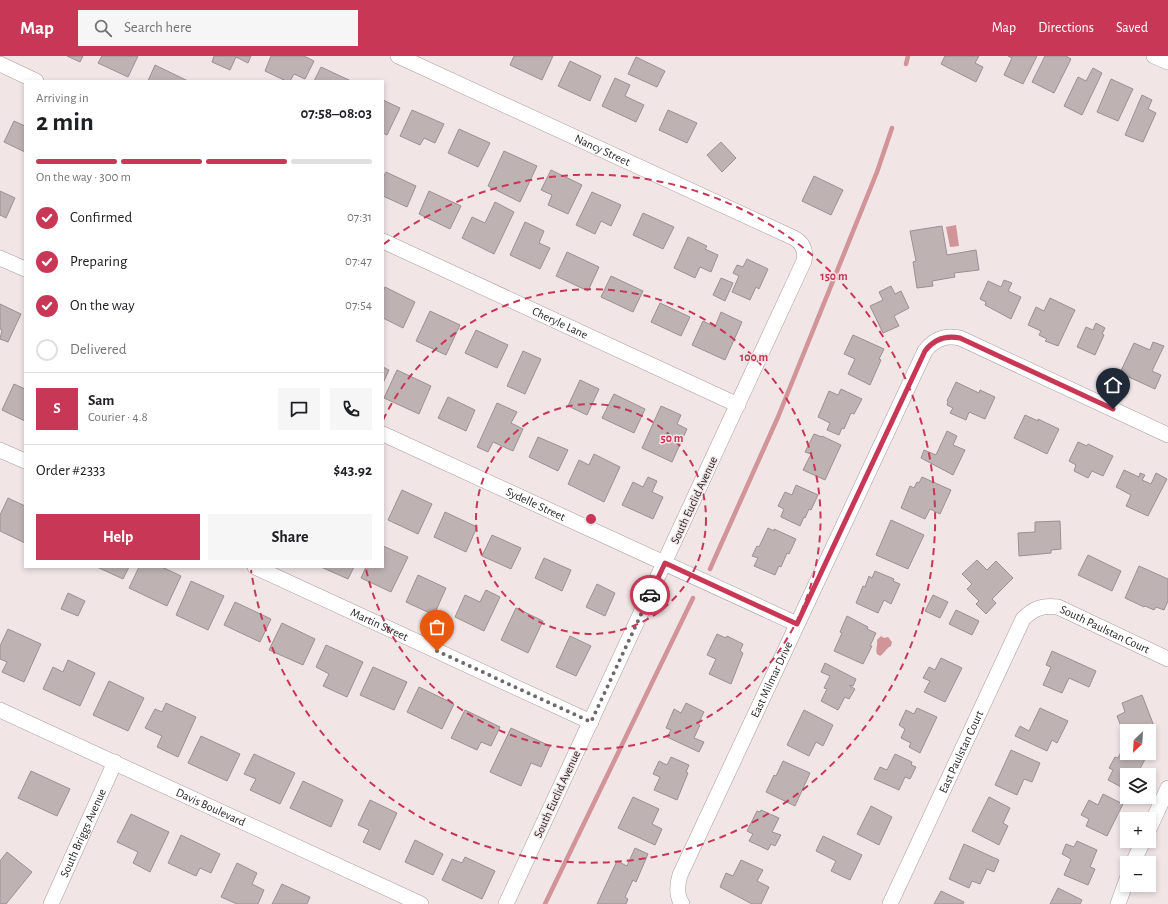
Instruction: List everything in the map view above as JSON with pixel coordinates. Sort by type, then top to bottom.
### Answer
[{"type":"street","name":"Nancy Street","points":[[398,56],[794,238],[799,241],[803,247]]},
{"type":"street","points":[[1154,56],[1168,62]]},
{"type":"street","points":[[0,64],[34,80]]},
{"type":"street","name":"Cheryle Lane","points":[[384,241],[738,404]]},
{"type":"street","name":"South Euclid Avenue","points":[[506,904],[804,261],[805,254],[803,247]]},
{"type":"street","points":[[0,258],[24,269]]},
{"type":"street","name":"East Milmar Drive","points":[[680,900],[677,884],[680,875],[929,345],[938,339],[952,336],[960,338],[1168,435]]},
{"type":"street","name":"Sydelle Street","points":[[384,434],[797,624]]},
{"type":"street","points":[[0,450],[24,461]]},
{"type":"street","name":"Martin Street","points":[[257,568],[591,722]]},
{"type":"street","name":"South Paulstan Court","points":[[1040,607],[1058,607],[1168,659]]},
{"type":"street","name":"East Paulstan Court","points":[[890,904],[1023,619],[1030,612],[1040,607]]},
{"type":"street","name":"Davis Boulevard","points":[[0,710],[421,904]]},
{"type":"street","name":"South Briggs Avenue","points":[[51,904],[115,762]]},
{"type":"street","points":[[1156,814],[1168,788]]},
{"type":"street","points":[[1118,904],[1122,892]]},
{"type":"shaded area","points":[[956,225],[959,246],[950,247],[946,227]]},
{"type":"shaded area","points":[[881,636],[884,638],[888,637],[892,642],[891,646],[880,656],[876,651],[877,640]]},
{"type":"building","points":[[67,56],[83,56],[80,62]]},
{"type":"building","points":[[102,56],[138,56],[128,77],[98,63]]},
{"type":"building","points":[[214,56],[251,56],[248,63],[236,57],[230,70],[212,62]]},
{"type":"building","points":[[271,56],[304,56],[314,61],[305,79],[294,74],[291,80],[284,80],[265,71]]},
{"type":"building","points":[[514,56],[553,56],[542,80],[510,65]]},
{"type":"building","points":[[945,56],[979,56],[975,63],[983,67],[976,82],[941,64]]},
{"type":"building","points":[[1008,56],[1037,56],[1023,84],[1004,75],[1012,58]]},
{"type":"building","points":[[1045,56],[1066,56],[1071,59],[1054,93],[1032,82]]},
{"type":"building","points":[[636,57],[665,71],[657,87],[628,74]]},
{"type":"building","points":[[570,61],[601,76],[590,101],[558,86]]},
{"type":"building","points":[[155,65],[186,80],[148,80]]},
{"type":"building","points":[[321,67],[349,80],[314,80]]},
{"type":"building","points":[[1093,68],[1102,73],[1082,115],[1064,106],[1078,77],[1086,81]]},
{"type":"building","points":[[615,78],[630,85],[625,96],[644,105],[636,122],[602,106]]},
{"type":"building","points":[[1111,79],[1133,89],[1118,121],[1097,112]]},
{"type":"building","points":[[1142,95],[1152,100],[1148,109],[1156,113],[1143,142],[1125,135]]},
{"type":"building","points":[[384,100],[400,108],[387,135],[384,134]]},
{"type":"building","points":[[412,110],[444,124],[435,143],[424,138],[420,145],[400,136]]},
{"type":"building","points":[[668,110],[697,123],[687,143],[659,130]]},
{"type":"building","points":[[14,121],[24,126],[24,152],[4,142]]},
{"type":"building","points":[[459,129],[490,143],[478,167],[448,153]]},
{"type":"building","points":[[721,142],[736,158],[722,172],[707,155]]},
{"type":"building","points":[[504,151],[537,166],[520,202],[488,186]]},
{"type":"building","points":[[551,170],[582,185],[568,214],[548,205],[552,195],[541,190]]},
{"type":"building","points":[[386,172],[416,186],[407,207],[384,196],[384,176]]},
{"type":"building","points":[[814,176],[843,190],[831,215],[802,201]]},
{"type":"building","points":[[0,191],[15,198],[6,218],[0,215]]},
{"type":"building","points":[[429,191],[461,206],[450,229],[419,214]]},
{"type":"building","points":[[592,192],[621,205],[611,226],[601,221],[595,234],[576,225]]},
{"type":"building","points":[[495,202],[514,212],[494,254],[462,238],[472,217],[485,223]]},
{"type":"building","points":[[643,213],[674,227],[663,249],[633,235]]},
{"type":"building","points":[[525,222],[544,231],[539,243],[550,248],[540,269],[510,255]]},
{"type":"building","points":[[942,226],[947,255],[976,250],[979,270],[954,273],[955,277],[932,281],[933,286],[917,288],[913,262],[916,261],[910,231]]},
{"type":"building","points":[[688,237],[707,246],[705,249],[718,255],[711,272],[700,267],[695,278],[674,268]]},
{"type":"building","points":[[567,252],[599,267],[588,291],[556,276]]},
{"type":"building","points":[[747,259],[768,269],[759,289],[756,287],[750,300],[732,292],[739,276],[733,273],[737,265],[743,267]]},
{"type":"building","points":[[611,276],[643,291],[633,312],[601,297]]},
{"type":"building","points":[[721,278],[733,283],[725,301],[713,295]]},
{"type":"building","points":[[1004,280],[1012,283],[1008,291],[1021,297],[1011,319],[985,305],[986,302],[980,299],[988,281],[1001,287]]},
{"type":"building","points":[[891,286],[895,294],[901,291],[909,308],[894,316],[899,326],[883,333],[870,306],[883,300],[879,292]]},
{"type":"building","points":[[385,287],[415,302],[403,328],[384,318]]},
{"type":"building","points":[[1050,298],[1075,310],[1058,346],[1045,341],[1047,339],[1039,335],[1041,331],[1028,325],[1036,307],[1044,311]]},
{"type":"building","points":[[660,303],[690,317],[681,336],[651,322]]},
{"type":"building","points":[[0,304],[21,314],[8,342],[0,339],[2,330],[0,329]]},
{"type":"building","points":[[430,311],[460,325],[446,355],[416,341]]},
{"type":"building","points":[[721,312],[742,322],[725,360],[692,345],[703,321],[715,327]]},
{"type":"building","points":[[1096,323],[1105,328],[1102,334],[1104,335],[1095,355],[1077,347],[1086,327],[1093,330]]},
{"type":"building","points":[[476,330],[508,345],[497,368],[465,353]]},
{"type":"building","points":[[853,335],[884,349],[870,385],[848,374],[855,359],[844,354]]},
{"type":"building","points":[[1153,342],[1164,346],[1152,371],[1161,375],[1155,389],[1120,373],[1134,343],[1150,350]]},
{"type":"building","points":[[523,351],[541,359],[525,394],[507,386]]},
{"type":"building","points":[[384,368],[389,370],[384,381]]},
{"type":"building","points":[[397,370],[431,386],[419,414],[384,398]]},
{"type":"building","points":[[580,380],[599,389],[587,415],[568,406]]},
{"type":"building","points":[[956,382],[979,393],[980,390],[995,397],[985,419],[969,412],[966,420],[950,413],[953,408],[947,405],[947,401]]},
{"type":"building","points":[[14,384],[24,389],[24,421],[2,410]]},
{"type":"building","points":[[841,389],[862,399],[854,414],[851,413],[844,429],[842,428],[839,435],[827,430],[830,423],[818,417],[829,391],[838,395]]},
{"type":"building","points":[[614,394],[645,409],[634,433],[602,418]]},
{"type":"building","points":[[448,397],[475,410],[466,431],[438,418]]},
{"type":"building","points":[[497,403],[517,412],[511,423],[523,429],[513,451],[493,442],[488,452],[477,447]]},
{"type":"building","points":[[661,406],[681,415],[677,424],[687,429],[672,462],[642,448]]},
{"type":"building","points":[[1025,415],[1038,421],[1038,419],[1059,429],[1047,454],[1014,438]]},
{"type":"building","points":[[947,431],[957,436],[953,445],[965,450],[953,475],[921,458],[924,450],[936,455]]},
{"type":"building","points":[[814,434],[841,445],[825,480],[803,470],[811,454],[805,452]]},
{"type":"building","points":[[538,437],[568,450],[558,471],[529,457]]},
{"type":"building","points":[[1078,442],[1087,446],[1088,444],[1113,456],[1103,476],[1092,471],[1088,478],[1074,471],[1076,465],[1069,461]]},
{"type":"building","points":[[594,454],[620,467],[604,502],[568,484],[579,460],[589,465]]},
{"type":"building","points":[[1124,470],[1139,477],[1140,473],[1145,475],[1142,480],[1151,484],[1156,473],[1167,479],[1148,516],[1126,506],[1131,495],[1116,487]]},
{"type":"building","points":[[648,477],[657,481],[652,492],[663,497],[653,519],[622,505],[633,482],[643,487]]},
{"type":"building","points":[[922,477],[951,490],[940,514],[930,509],[925,519],[901,508],[910,486],[914,488]]},
{"type":"building","points":[[796,485],[818,495],[811,510],[809,509],[800,526],[781,517],[784,509],[778,506],[785,492],[792,495]]},
{"type":"building","points":[[402,490],[432,504],[418,534],[388,520]]},
{"type":"building","points":[[8,498],[24,506],[24,543],[0,531],[0,515]]},
{"type":"building","points":[[445,512],[477,527],[466,552],[434,537]]},
{"type":"building","points":[[891,520],[924,535],[908,569],[876,555]]},
{"type":"building","points":[[1060,521],[1061,549],[1051,550],[1051,553],[1019,556],[1018,533],[1035,532],[1035,522]]},
{"type":"building","points":[[768,528],[774,531],[774,529],[796,539],[789,554],[787,553],[781,567],[779,566],[775,575],[754,566],[758,558],[752,556],[757,546],[759,547]]},
{"type":"building","points":[[492,535],[521,548],[511,569],[482,556]]},
{"type":"building","points":[[384,546],[408,557],[391,592],[361,578],[366,568],[384,568]]},
{"type":"building","points":[[1088,555],[1121,571],[1112,591],[1078,575]]},
{"type":"building","points":[[544,558],[571,570],[562,591],[535,578]]},
{"type":"building","points":[[977,560],[987,570],[996,561],[1013,578],[992,599],[996,603],[986,614],[976,604],[979,601],[967,589],[972,584],[962,574]]},
{"type":"building","points":[[1139,566],[1168,579],[1168,601],[1164,610],[1156,607],[1154,610],[1145,606],[1144,607],[1125,598]]},
{"type":"building","points":[[99,568],[128,568],[123,579]]},
{"type":"building","points":[[139,568],[164,568],[181,576],[167,606],[129,588]]},
{"type":"building","points":[[323,568],[354,568],[348,579]]},
{"type":"building","points":[[875,571],[894,579],[893,581],[900,584],[891,604],[884,600],[878,613],[856,603],[863,586],[865,587],[869,576],[872,578]]},
{"type":"building","points":[[418,575],[446,588],[434,615],[406,602]]},
{"type":"building","points":[[191,581],[224,596],[208,630],[176,615]]},
{"type":"building","points":[[597,584],[615,593],[605,616],[586,607]]},
{"type":"building","points":[[486,590],[500,597],[484,631],[455,617],[465,595],[480,602]]},
{"type":"building","points":[[68,593],[85,601],[78,616],[61,609]]},
{"type":"building","points":[[933,595],[948,602],[940,618],[925,611]]},
{"type":"building","points":[[235,602],[271,619],[260,642],[224,625]]},
{"type":"building","points":[[516,608],[543,621],[528,653],[501,640]]},
{"type":"building","points":[[956,610],[979,621],[972,635],[949,624]]},
{"type":"building","points":[[847,616],[876,633],[870,646],[872,646],[863,664],[834,651],[842,633],[840,632]]},
{"type":"building","points":[[282,623],[315,639],[303,665],[269,650]]},
{"type":"building","points":[[8,629],[41,644],[24,682],[2,672],[7,662],[0,659],[0,646]]},
{"type":"building","points":[[717,634],[726,638],[727,636],[743,644],[740,651],[743,653],[731,684],[709,674],[716,659],[707,655]]},
{"type":"building","points":[[570,636],[591,646],[576,676],[556,667]]},
{"type":"building","points":[[326,645],[363,662],[347,697],[323,686],[329,674],[316,667]]},
{"type":"building","points":[[1052,651],[1096,671],[1089,687],[1069,678],[1062,693],[1043,685],[1051,667],[1046,665]]},
{"type":"building","points":[[941,658],[962,668],[945,702],[924,692],[930,681],[923,678],[929,667],[935,670]]},
{"type":"building","points":[[68,660],[95,673],[80,706],[43,689],[53,667],[63,672]]},
{"type":"building","points":[[825,663],[856,679],[853,686],[850,685],[855,689],[849,699],[845,697],[838,710],[821,701],[827,689],[824,688],[830,676],[821,672]]},
{"type":"building","points":[[373,667],[407,682],[394,710],[360,695]]},
{"type":"building","points":[[109,681],[144,698],[128,731],[93,715]]},
{"type":"building","points":[[419,687],[454,704],[442,729],[407,712]]},
{"type":"building","points":[[1142,695],[1153,724],[1120,724],[1117,716],[1125,712],[1122,703]]},
{"type":"building","points":[[166,703],[196,717],[178,757],[157,747],[162,736],[145,728],[155,709],[162,712]]},
{"type":"building","points":[[686,703],[704,712],[698,724],[700,725],[694,738],[704,742],[699,752],[667,737],[671,730],[666,728],[674,709],[681,713]]},
{"type":"building","points":[[917,708],[937,717],[920,753],[909,747],[911,743],[901,738],[905,729],[899,725],[906,710],[914,714]]},
{"type":"building","points":[[1040,708],[1068,721],[1057,743],[1052,740],[1047,751],[1015,736],[1020,726],[1029,731]]},
{"type":"building","points":[[465,710],[500,727],[491,746],[481,742],[477,750],[451,738]]},
{"type":"building","points":[[804,710],[833,725],[823,746],[816,742],[809,756],[787,745]]},
{"type":"building","points":[[511,728],[550,746],[541,767],[531,763],[521,786],[490,772]]},
{"type":"building","points":[[201,736],[240,754],[227,781],[188,763]]},
{"type":"building","points":[[1011,750],[1040,763],[1032,782],[1024,779],[1017,795],[995,785]]},
{"type":"building","points":[[254,754],[295,773],[280,804],[250,790],[256,779],[244,774]]},
{"type":"building","points":[[895,754],[912,762],[911,765],[916,767],[910,779],[905,777],[899,790],[874,779],[880,767],[887,770]]},
{"type":"building","points":[[1120,754],[1120,760],[1144,760],[1140,768],[1120,768],[1120,786],[1108,780],[1113,770],[1109,768],[1115,757],[1118,758]]},
{"type":"building","points":[[671,757],[689,765],[686,772],[688,773],[677,800],[654,790],[660,777],[653,774],[659,761],[667,765]]},
{"type":"building","points":[[783,761],[810,773],[795,806],[766,792]]},
{"type":"building","points":[[31,771],[70,789],[57,816],[18,798]]},
{"type":"building","points":[[303,781],[343,800],[331,827],[290,808]]},
{"type":"building","points":[[1103,794],[1120,802],[1120,804],[1123,804],[1107,836],[1086,826],[1089,819],[1081,815],[1089,800],[1098,805]]},
{"type":"building","points":[[633,797],[659,809],[652,824],[662,829],[655,845],[618,828]]},
{"type":"building","points":[[989,797],[1010,808],[1003,823],[1008,826],[999,845],[972,831]]},
{"type":"building","points":[[370,800],[397,813],[380,850],[363,842],[369,830],[358,825]]},
{"type":"building","points":[[871,806],[892,817],[879,845],[857,834]]},
{"type":"building","points":[[761,810],[779,818],[772,832],[781,835],[775,846],[771,844],[768,850],[749,841],[753,834],[747,831],[757,811],[760,812]]},
{"type":"building","points":[[131,814],[169,832],[150,872],[133,863],[138,852],[117,842]]},
{"type":"building","points":[[181,835],[220,854],[211,873],[200,868],[196,876],[168,863]]},
{"type":"building","points":[[823,836],[862,855],[850,880],[831,871],[836,861],[816,851]]},
{"type":"building","points":[[415,840],[443,854],[433,875],[405,862]]},
{"type":"building","points":[[1077,841],[1097,850],[1090,867],[1095,869],[1088,885],[1064,875],[1071,859],[1062,854],[1066,844],[1074,847]]},
{"type":"building","points":[[964,844],[999,860],[994,872],[987,869],[980,884],[972,881],[969,888],[949,879]]},
{"type":"building","points":[[635,848],[648,854],[636,882],[633,880],[625,897],[628,899],[626,904],[597,904],[617,861],[627,866]]},
{"type":"building","points":[[7,852],[32,872],[6,904],[0,904],[0,861]]},
{"type":"building","points":[[465,857],[495,871],[482,899],[442,880],[452,859],[462,863]]},
{"type":"building","points":[[741,860],[763,870],[757,881],[769,887],[761,904],[752,904],[720,887],[726,873],[733,876]]},
{"type":"building","points":[[237,863],[257,873],[252,884],[264,890],[258,904],[237,904],[221,897]]},
{"type":"building","points":[[282,884],[310,897],[307,904],[272,904]]},
{"type":"building","points":[[1058,888],[1082,900],[1080,904],[1050,904]]},
{"type":"building","points":[[941,891],[964,902],[963,904],[934,904]]},
{"type":"waterway","points":[[906,64],[908,56]]},
{"type":"waterway","points":[[710,569],[778,417],[877,172],[892,128]]},
{"type":"waterway","points":[[545,904],[693,598]]},
{"type":"way so far","points":[[437,651],[591,722],[650,595]]},
{"type":"route","points":[[650,595],[665,563],[797,624],[925,351],[929,345],[942,337],[952,336],[960,338],[1113,409]]}]
